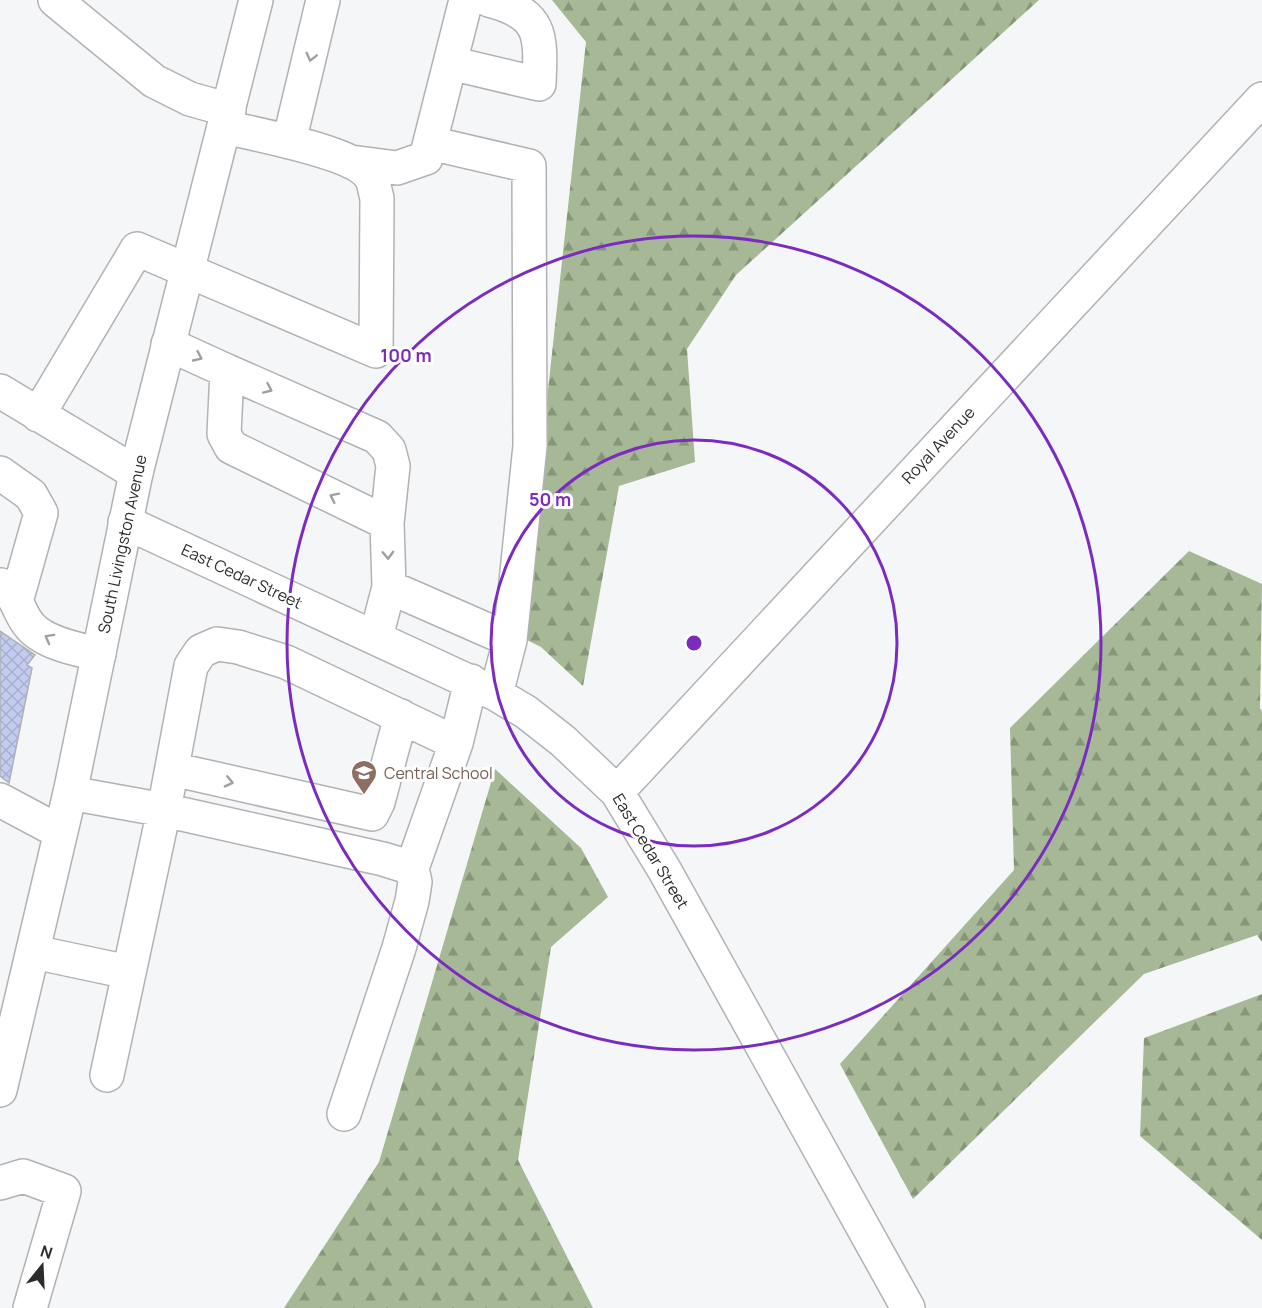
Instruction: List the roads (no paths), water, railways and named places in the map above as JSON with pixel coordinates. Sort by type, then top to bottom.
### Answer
[{"type":"street","points":[[56,0],[154,81],[226,119],[351,162],[397,168],[426,158],[466,0]]},
{"type":"street","name":"South Livingston Avenue","points":[[0,1090],[70,793],[136,473],[256,0]]},
{"type":"street","points":[[289,142],[323,0]]},
{"type":"street","points":[[450,63],[539,84],[540,44],[530,17],[507,5],[489,0]]},
{"type":"street","name":"Royal Avenue","points":[[617,792],[1257,114]]},
{"type":"street","points":[[430,143],[529,166],[530,446],[510,640],[470,681]]},
{"type":"street","points":[[38,415],[136,249],[376,351],[376,198],[370,176],[351,162]]},
{"type":"street","points":[[168,344],[377,437],[389,450],[393,466],[387,523],[389,587],[376,637]]},
{"type":"street","points":[[227,371],[224,434],[231,447],[387,523]]},
{"type":"street","points":[[0,391],[136,473]]},
{"type":"street","points":[[0,473],[31,495],[41,513],[9,591],[31,628],[64,647],[99,654]]},
{"type":"street","name":"East Cedar Street","points":[[125,522],[470,681],[526,712],[562,741],[617,792],[671,881],[908,1308]]},
{"type":"street","points":[[389,587],[510,640]]},
{"type":"street","points":[[344,1114],[402,939],[415,882],[411,868],[456,743],[470,681],[463,619]]},
{"type":"street","points":[[106,1075],[164,810],[191,666],[201,651],[217,644],[286,662],[456,743]]},
{"type":"street","points":[[172,768],[372,814],[378,802],[401,716]]},
{"type":"street","points":[[70,793],[164,810],[383,859],[411,868]]},
{"type":"street","points":[[0,800],[60,832]]},
{"type":"street","points":[[34,952],[128,972]]},
{"type":"street","points":[[0,1183],[23,1176],[64,1191],[30,1308]]},
{"type":"place","name":"Central School","points":[[364,796]]}]
